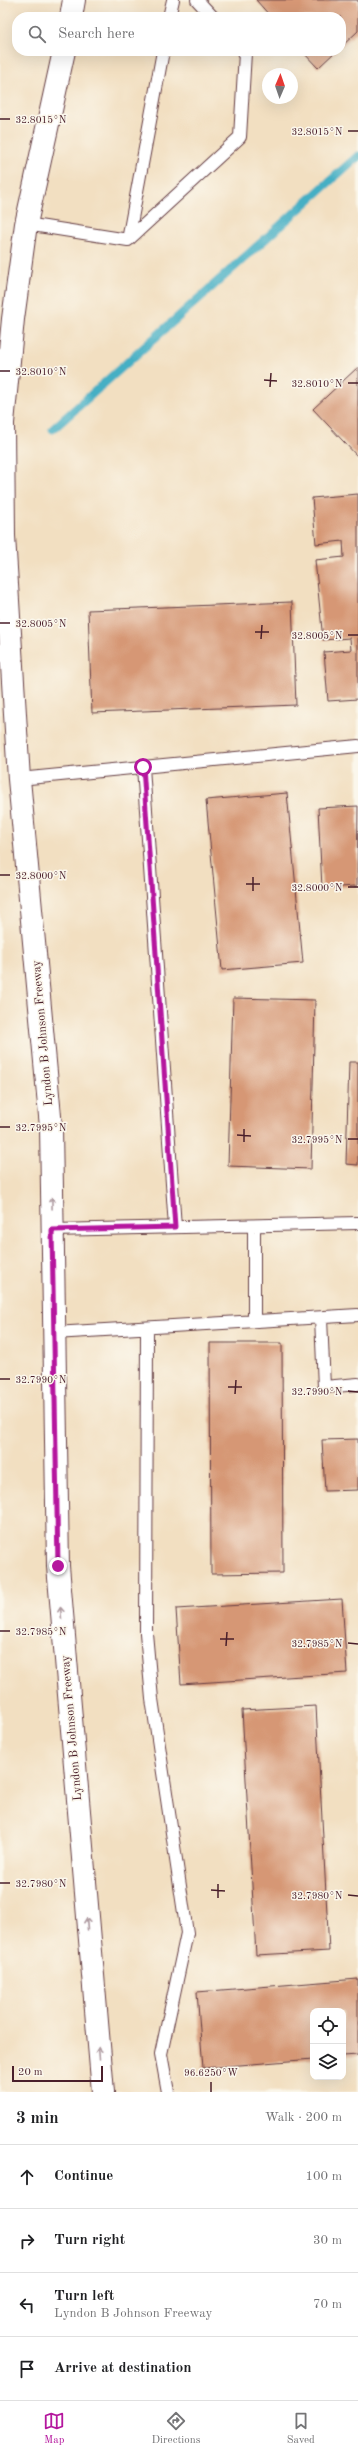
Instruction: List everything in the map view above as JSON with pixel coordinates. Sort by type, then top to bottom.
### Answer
[{"type":"main road","points":[[72,12],[74,0]]},
{"type":"main road","name":"Lyndon B Johnson Freeway","points":[[63,56],[26,224],[13,320],[3,424],[4,536],[19,779],[51,1127],[58,1566],[103,2092]]},
{"type":"lane","points":[[171,12],[173,0]]},
{"type":"lane","points":[[197,0],[208,12]]},
{"type":"lane","points":[[128,240],[162,56]]},
{"type":"lane","points":[[128,240],[240,137],[245,56]]},
{"type":"lane","points":[[26,224],[128,240]]},
{"type":"lane","points":[[19,779],[358,746]]},
{"type":"lane","points":[[143,767],[175,1227]]},
{"type":"lane","points":[[52,1230],[358,1223]]},
{"type":"lane","points":[[254,1226],[254,1321]]},
{"type":"lane","points":[[54,1333],[358,1316]]},
{"type":"lane","points":[[321,1318],[324,1387],[358,1384]]},
{"type":"lane","points":[[147,1328],[146,1633],[152,1699],[187,1933],[160,2054],[168,2092]]},
{"type":"building","points":[[256,0],[358,0],[358,31],[346,42],[346,12],[267,12]]},
{"type":"building","points":[[307,56],[331,56],[318,68]]},
{"type":"building","points":[[358,367],[358,457],[313,409]]},
{"type":"building","points":[[358,494],[358,699],[328,701],[324,652],[351,650],[350,638],[323,640],[315,560],[344,557],[343,541],[316,544],[312,498]]},
{"type":"building","points":[[292,602],[296,705],[92,713],[88,610]]},
{"type":"building","points":[[287,793],[303,963],[222,970],[206,800]]},
{"type":"building","points":[[358,806],[357,886],[322,888],[318,808]]},
{"type":"building","points":[[233,998],[315,1000],[311,1169],[228,1166]]},
{"type":"building","points":[[349,1062],[358,1062],[358,1165],[346,1164]]},
{"type":"building","points":[[210,1343],[282,1343],[283,1573],[211,1574]]},
{"type":"building","points":[[358,1439],[358,1490],[325,1491],[322,1440]]},
{"type":"building","points":[[342,1599],[347,1673],[181,1684],[176,1609]]},
{"type":"building","points":[[316,1706],[329,1951],[256,1955],[242,1710]]},
{"type":"building","points":[[358,1979],[358,2055],[346,2056],[346,2008],[310,2008],[310,2059],[203,2068],[197,1992]]},
{"type":"waterway","points":[[53,429],[358,156]]},
{"type":"route","points":[[58,1566],[52,1230],[175,1227],[143,767]]}]
